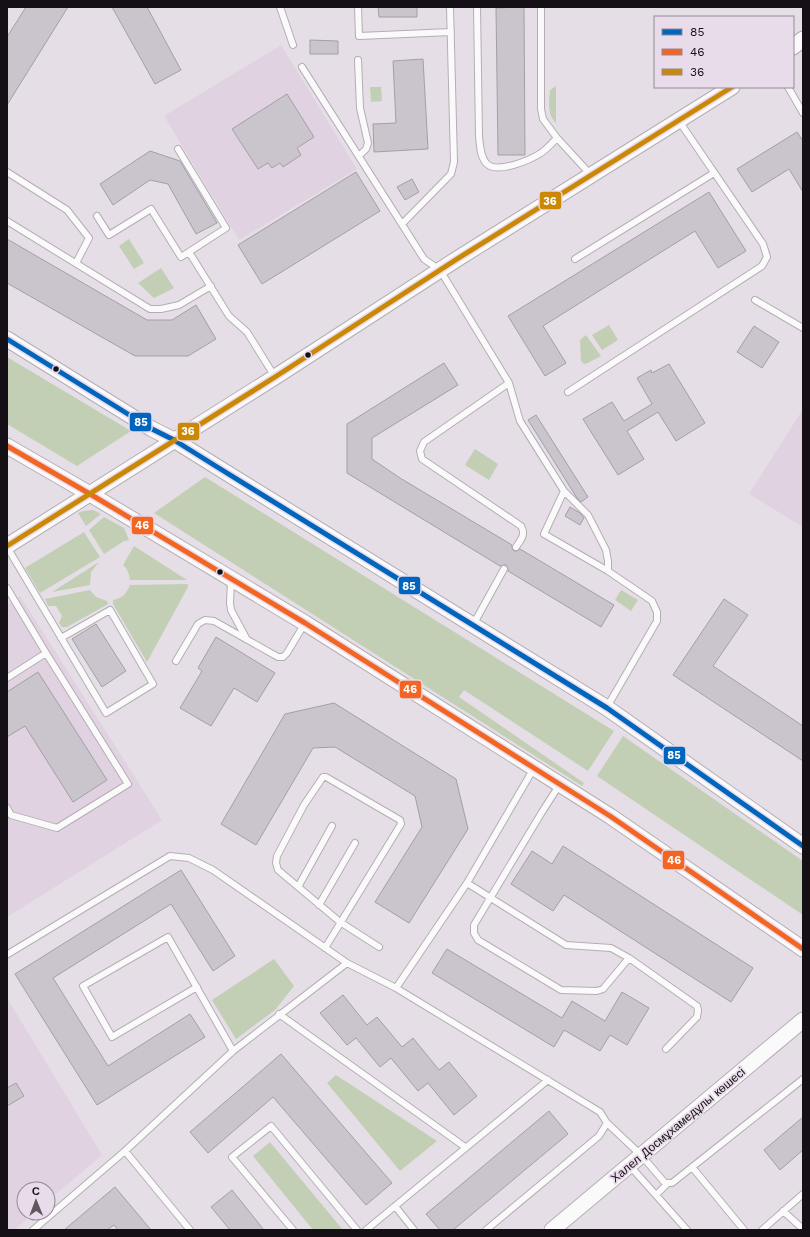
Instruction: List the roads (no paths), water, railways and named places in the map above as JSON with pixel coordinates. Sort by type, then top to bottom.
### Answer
[{"type":"street","points":[[794,45],[803,39]]},
{"type":"street","points":[[7,546],[275,377],[440,270],[730,88]]},
{"type":"street","points":[[7,338],[152,429],[174,440],[606,708],[803,846]]},
{"type":"street","points":[[7,446],[305,623],[560,784],[610,816],[803,949]]},
{"type":"street","name":"Халел Досмұхамедұлы көшесі","points":[[552,1230],[803,1020]]},
{"type":"lane","points":[[280,7],[293,45]]},
{"type":"lane","points":[[358,7],[359,36],[451,32]]},
{"type":"lane","points":[[402,224],[451,174],[454,162],[450,7]]},
{"type":"lane","points":[[477,7],[479,136],[484,160],[487,164],[493,167],[523,162],[542,152],[557,138]]},
{"type":"lane","points":[[541,7],[541,109],[543,119],[557,138],[591,175]]},
{"type":"lane","points":[[358,60],[360,108],[368,143],[366,149],[359,156]]},
{"type":"lane","points":[[302,67],[424,259],[440,270],[509,384],[520,421],[564,491],[588,515],[606,550],[608,571]]},
{"type":"lane","points":[[789,88],[800,102],[803,113]]},
{"type":"lane","points":[[568,392],[762,266],[767,257],[763,244],[678,120]]},
{"type":"lane","points":[[97,216],[109,235],[151,209],[181,257],[226,228],[178,149]]},
{"type":"lane","points":[[7,172],[67,210],[79,224],[89,238],[76,262]]},
{"type":"lane","points":[[575,258],[714,173]]},
{"type":"lane","points":[[7,221],[76,262],[150,310],[179,305],[210,286]]},
{"type":"lane","points":[[189,252],[229,316],[247,332],[275,377]]},
{"type":"lane","points":[[756,300],[803,328]]},
{"type":"lane","points":[[509,384],[424,442],[420,451],[422,459],[521,526],[523,536],[516,547]]},
{"type":"lane","points":[[564,491],[544,534],[608,571],[652,601],[657,612],[657,621],[606,708]]},
{"type":"lane","points":[[7,546],[106,713],[154,684],[110,610],[62,638]]},
{"type":"lane","points":[[473,625],[504,569]]},
{"type":"lane","points":[[232,579],[230,603],[231,610],[246,638]]},
{"type":"lane","points":[[7,588],[128,784],[57,828],[11,814],[7,808]]},
{"type":"lane","points":[[176,661],[198,624],[205,620],[214,621],[278,657],[283,657],[287,653],[305,623]]},
{"type":"lane","points":[[7,678],[46,653]]},
{"type":"lane","points":[[396,988],[467,883],[534,768]]},
{"type":"lane","points":[[325,948],[340,922],[401,824],[400,820],[326,777],[323,777],[320,779],[304,806],[277,856],[276,863],[278,870],[340,922],[378,947]]},
{"type":"lane","points":[[560,784],[474,925],[474,933],[478,940],[561,990],[597,991],[603,989],[629,958]]},
{"type":"lane","points":[[298,887],[332,826]]},
{"type":"lane","points":[[319,905],[355,843]]},
{"type":"lane","points":[[8,954],[170,856],[189,858],[213,870],[347,963],[396,988],[600,1112],[607,1123],[642,1156],[666,1183],[668,1183]]},
{"type":"lane","points":[[467,883],[566,945],[611,948],[629,958],[697,1006],[697,1017],[666,1049]]},
{"type":"lane","points":[[197,988],[112,1038],[83,986],[168,937],[233,1051]]},
{"type":"lane","points":[[33,1230],[125,1151],[233,1051],[347,963]]},
{"type":"lane","points":[[279,1014],[465,1147]]},
{"type":"lane","points":[[656,1195],[668,1183],[672,1183],[692,1168],[803,1079]]},
{"type":"lane","points":[[366,1230],[548,1080]]},
{"type":"lane","points":[[486,1230],[599,1136],[607,1123]]},
{"type":"lane","points":[[294,1230],[232,1157],[271,1126],[357,1230]]},
{"type":"lane","points":[[125,1151],[190,1230]]},
{"type":"lane","points":[[630,1166],[687,1230]]},
{"type":"lane","points":[[692,1168],[744,1230]]},
{"type":"lane","points":[[762,1230],[803,1194]]},
{"type":"lane","points":[[395,1206],[414,1230]]},
{"type":"lane","points":[[783,1211],[803,1229]]}]
